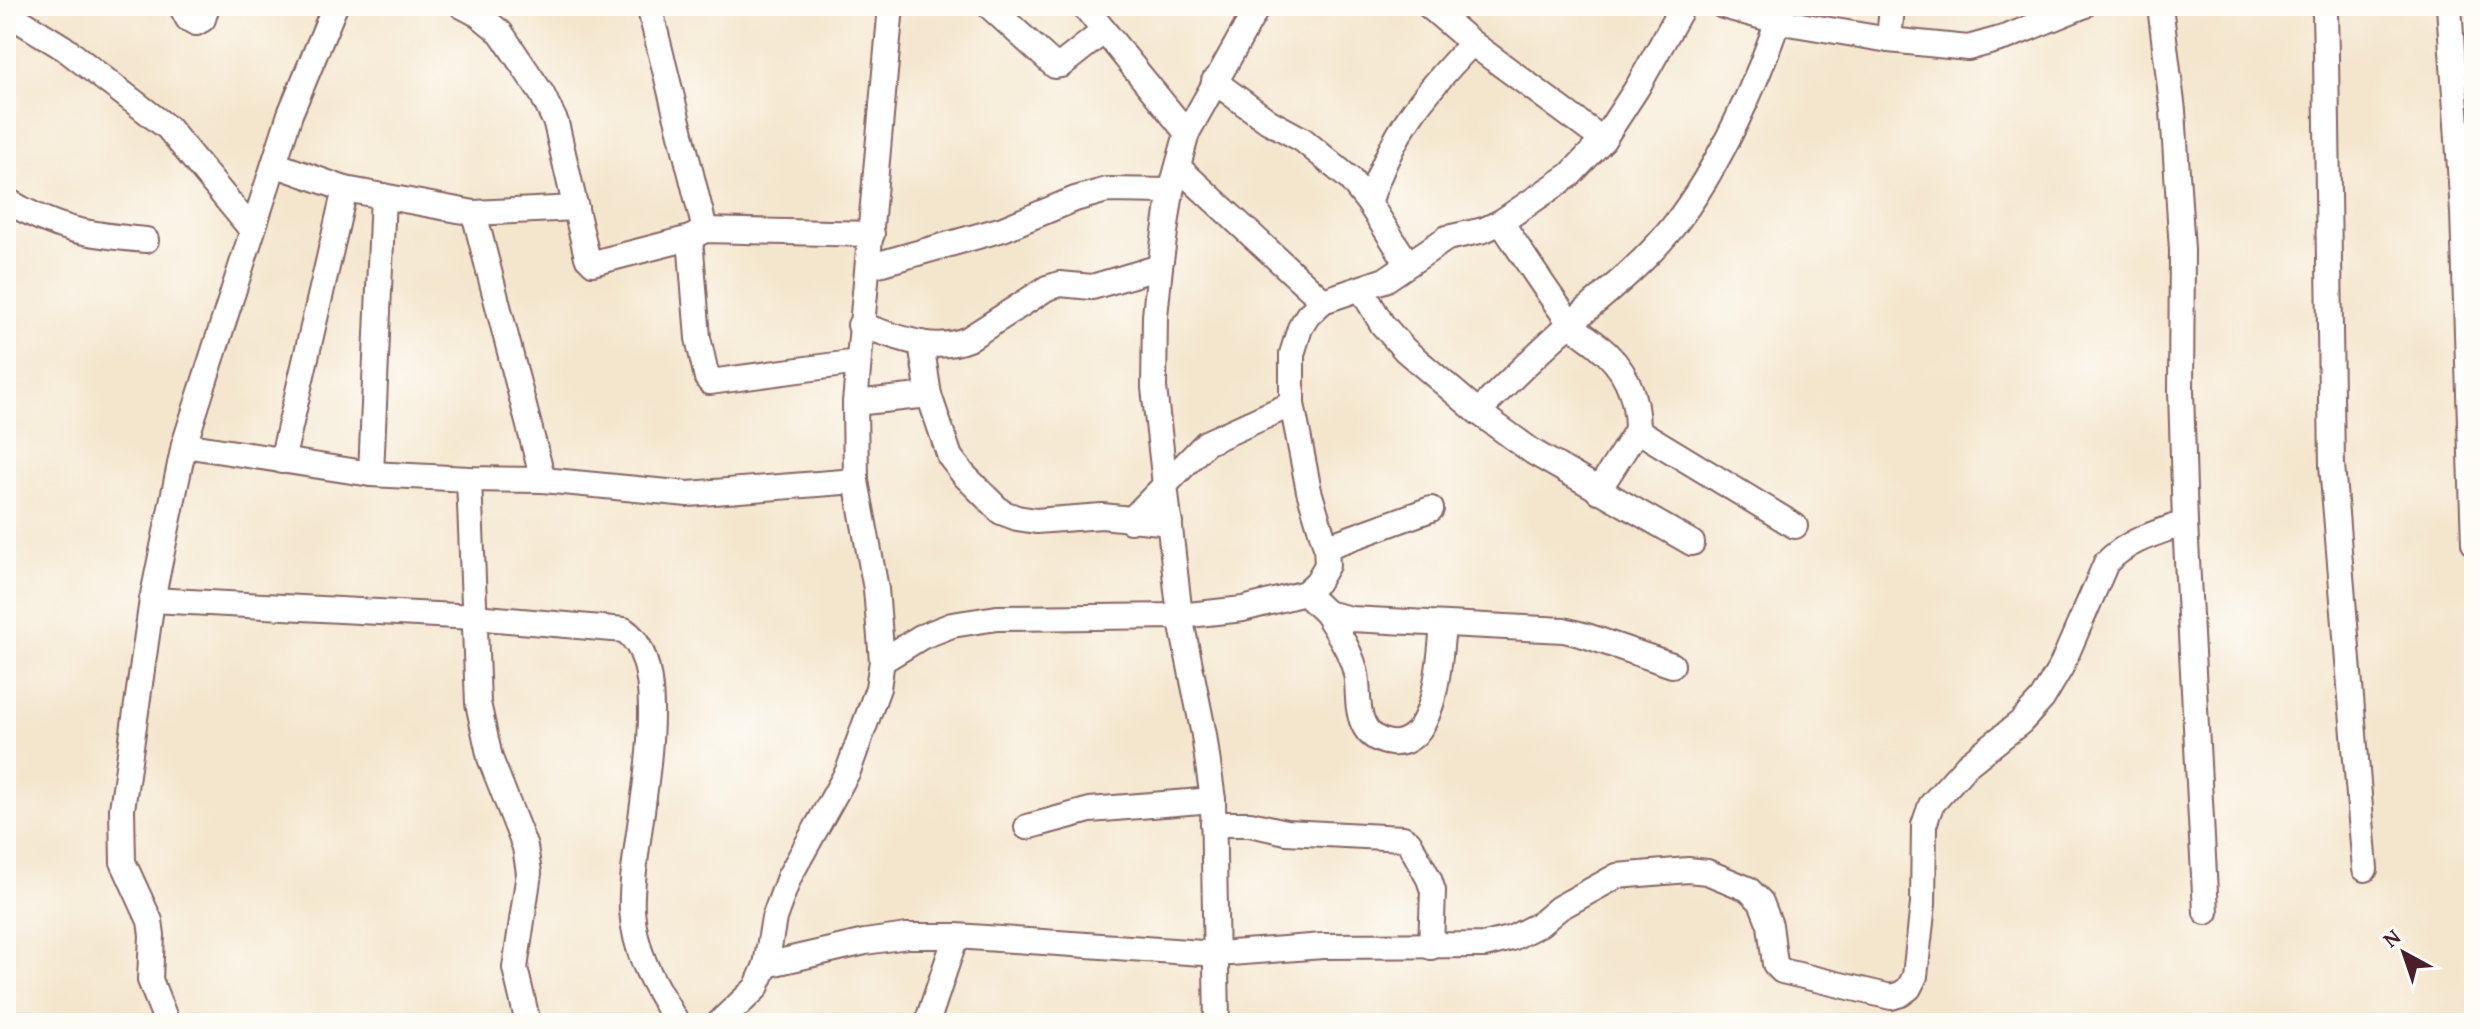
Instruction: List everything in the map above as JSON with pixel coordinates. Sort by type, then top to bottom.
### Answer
[{"type":"street","points":[[181,6],[188,19],[196,23],[203,19],[207,6]]},
{"type":"street","points":[[167,1023],[150,980],[150,921],[123,862],[122,809],[152,600],[184,445],[290,114],[335,6]]},
{"type":"street","points":[[462,6],[501,33],[542,94],[556,123],[587,257],[593,263],[698,234],[872,234]]},
{"type":"street","points":[[649,6],[698,234],[698,338],[707,378],[710,382],[858,362]]},
{"type":"street","points":[[719,1023],[756,988],[766,965],[774,918],[789,877],[848,771],[878,688],[882,661],[876,589],[856,481],[855,403],[891,6]]},
{"type":"street","points":[[989,6],[1049,64],[1055,66],[1061,65],[1104,31]]},
{"type":"street","points":[[1084,6],[1187,133]]},
{"type":"street","points":[[1217,1023],[1213,812],[1204,735],[1180,616],[1154,388],[1155,316],[1175,180],[1187,133],[1258,6]]},
{"type":"street","points":[[1429,6],[1472,43],[1603,140]]},
{"type":"street","points":[[882,661],[921,637],[952,625],[982,620],[1093,615],[1180,616],[1243,609],[1305,593],[1317,582],[1327,565],[1326,547],[1309,491],[1292,404],[1292,354],[1300,328],[1308,315],[1323,301],[1385,280],[1447,238],[1484,230],[1501,222],[1570,175],[1603,140],[1637,88],[1683,6]]},
{"type":"street","points":[[1723,6],[1780,14],[1889,40],[1968,48],[2007,37],[2083,6]]},
{"type":"street","points":[[1889,40],[1892,6]]},
{"type":"street","points":[[2160,6],[2173,111],[2182,250],[2181,391],[2185,523],[2206,912]]},
{"type":"street","points":[[2322,6],[2325,13],[2326,56],[2332,465],[2365,869]]},
{"type":"street","points":[[2449,6],[2463,213],[2474,543]]},
{"type":"street","points":[[6,12],[64,48],[168,128],[252,230]]},
{"type":"street","points":[[1478,412],[1570,324],[1633,271],[1672,228],[1701,188],[1743,105],[1780,14]]},
{"type":"street","points":[[1369,203],[1381,167],[1405,121],[1428,90],[1472,43]]},
{"type":"street","points":[[1214,81],[1268,121],[1303,140],[1350,179],[1408,264]]},
{"type":"street","points":[[274,164],[345,189],[474,213],[576,208]]},
{"type":"street","points":[[868,267],[1003,229],[1075,199],[1107,190],[1175,180],[1323,301]]},
{"type":"street","points":[[282,461],[345,189]]},
{"type":"street","points":[[371,474],[383,196]]},
{"type":"street","points":[[6,200],[52,225],[101,236],[146,240]]},
{"type":"street","points":[[474,213],[543,480]]},
{"type":"street","points":[[1501,222],[1570,324],[1610,355],[1625,373],[1634,393],[1637,430],[1598,491]]},
{"type":"street","points":[[860,325],[940,347],[968,339],[1047,288],[1060,284],[1092,287],[1160,267]]},
{"type":"street","points":[[1362,290],[1382,324],[1405,350],[1478,412],[1533,452],[1692,543]]},
{"type":"street","points":[[921,343],[929,395],[950,457],[1001,512],[1036,521],[1102,516],[1170,523]]},
{"type":"street","points":[[855,403],[929,395]]},
{"type":"street","points":[[1130,521],[1206,443],[1292,404]]},
{"type":"street","points":[[1637,430],[1795,526]]},
{"type":"street","points":[[184,445],[371,474],[543,480],[688,494],[856,481]]},
{"type":"street","points":[[469,479],[481,717],[490,758],[525,847],[529,873],[515,968],[528,1023]]},
{"type":"street","points":[[1326,547],[1431,509]]},
{"type":"street","points":[[766,965],[865,942],[907,936],[956,936],[1217,954],[1323,946],[1485,945],[1512,938],[1540,924],[1559,908],[1617,876],[1688,870],[1707,872],[1748,889],[1761,902],[1770,925],[1775,964],[1782,971],[1891,997],[1901,994],[1909,988],[1915,976],[1923,904],[1924,825],[1931,805],[1967,765],[2021,722],[2042,699],[2061,667],[2106,563],[2119,549],[2185,523]]},
{"type":"street","points":[[1305,593],[1326,613],[1351,655],[1363,724],[1380,741],[1396,743],[1414,737],[1422,726],[1436,683],[1443,624]]},
{"type":"street","points":[[152,600],[474,617],[624,630],[640,646],[648,671],[652,701],[632,908],[635,937],[645,968],[677,1023]]},
{"type":"street","points":[[1326,613],[1367,621],[1564,630],[1672,665]]},
{"type":"street","points":[[1027,827],[1090,810],[1213,812],[1286,832],[1403,838],[1409,842],[1433,891],[1431,947]]},
{"type":"street","points":[[927,1023],[956,936]]}]
